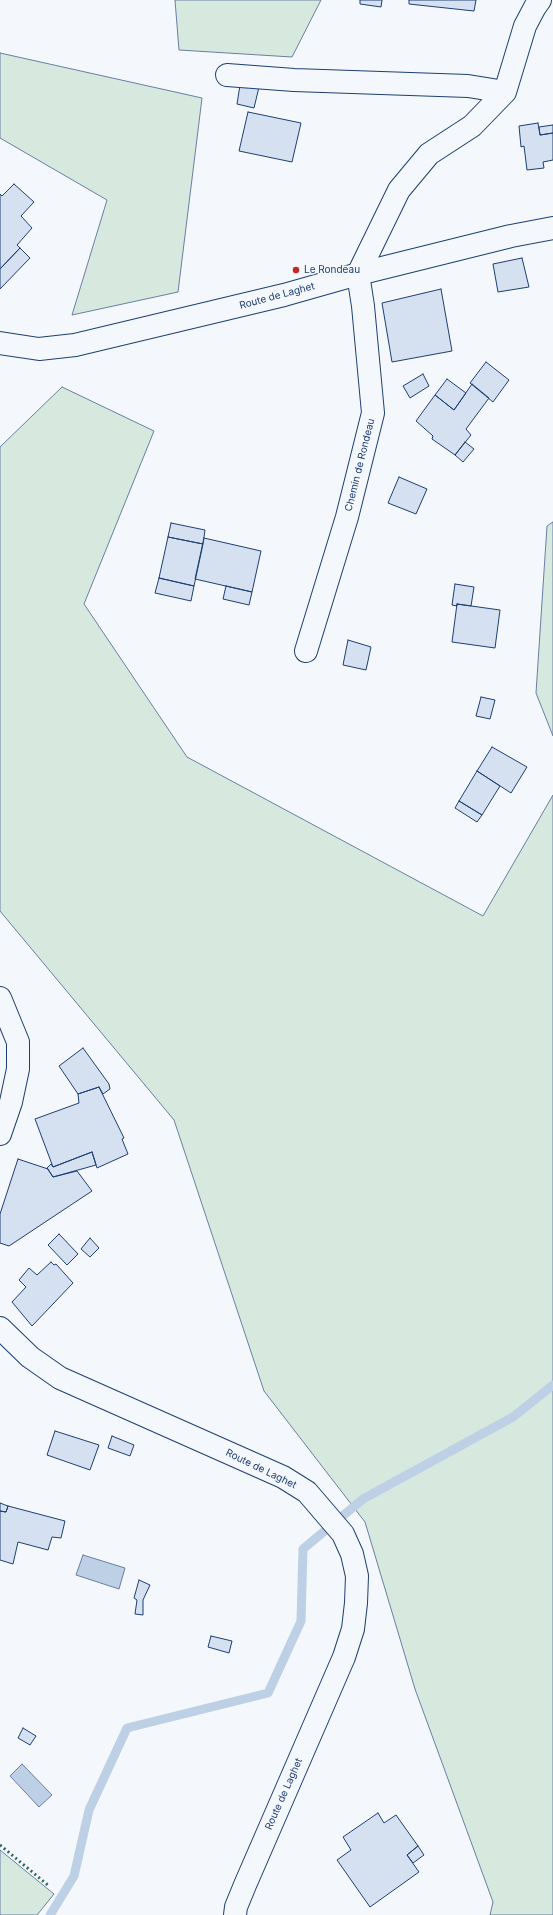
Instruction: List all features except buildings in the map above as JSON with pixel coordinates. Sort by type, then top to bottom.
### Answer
[{"type":"main road","points":[[358,274],[398,190],[429,154],[472,126],[505,92],[525,26],[540,0]]},
{"type":"main road","points":[[227,75],[294,80],[468,86],[505,92]]},
{"type":"main road","name":"Route de Laghet","points":[[0,343],[39,349],[75,345],[284,295],[358,274],[512,236],[553,228]]},
{"type":"main road","name":"Chemin de Rondeau","points":[[306,651],[347,517],[373,413],[363,306],[358,274]]},
{"type":"main road","points":[[0,998],[18,1042],[18,1069],[11,1102],[0,1134]]},
{"type":"main road","name":"Route de Laghet","points":[[0,1328],[30,1357],[60,1378],[283,1478],[307,1492],[343,1534],[352,1554],[357,1576],[352,1629],[344,1657],[244,1884],[236,1907],[235,1915]]},
{"type":"shaded area","points":[[175,0],[321,0],[292,57],[179,50]]},
{"type":"shaded area","points":[[0,53],[202,98],[178,292],[72,315],[107,200],[0,138]]},
{"type":"shaded area","points":[[62,387],[154,431],[84,604],[187,757],[483,916],[553,795],[553,1915],[490,1915],[493,1902],[415,1689],[365,1522],[264,1391],[174,1120],[0,911],[0,447]]},
{"type":"shaded area","points":[[553,522],[553,736],[536,693],[547,526]]},
{"type":"shaded area","points":[[0,1850],[54,1894],[37,1915],[0,1915]]},
{"type":"water","points":[[83,1555],[125,1568],[119,1589],[76,1575]]},
{"type":"water","points":[[22,1764],[52,1795],[39,1807],[10,1776]]},
{"type":"waterway","points":[[50,1915],[74,1876],[89,1810],[127,1728],[268,1693],[301,1621],[303,1549],[363,1499],[513,1417],[553,1385]]},
{"type":"hedge","points":[[0,1845],[49,1886]]},
{"type":"place","name":"Le Rondeau","points":[[296,270]]}]
